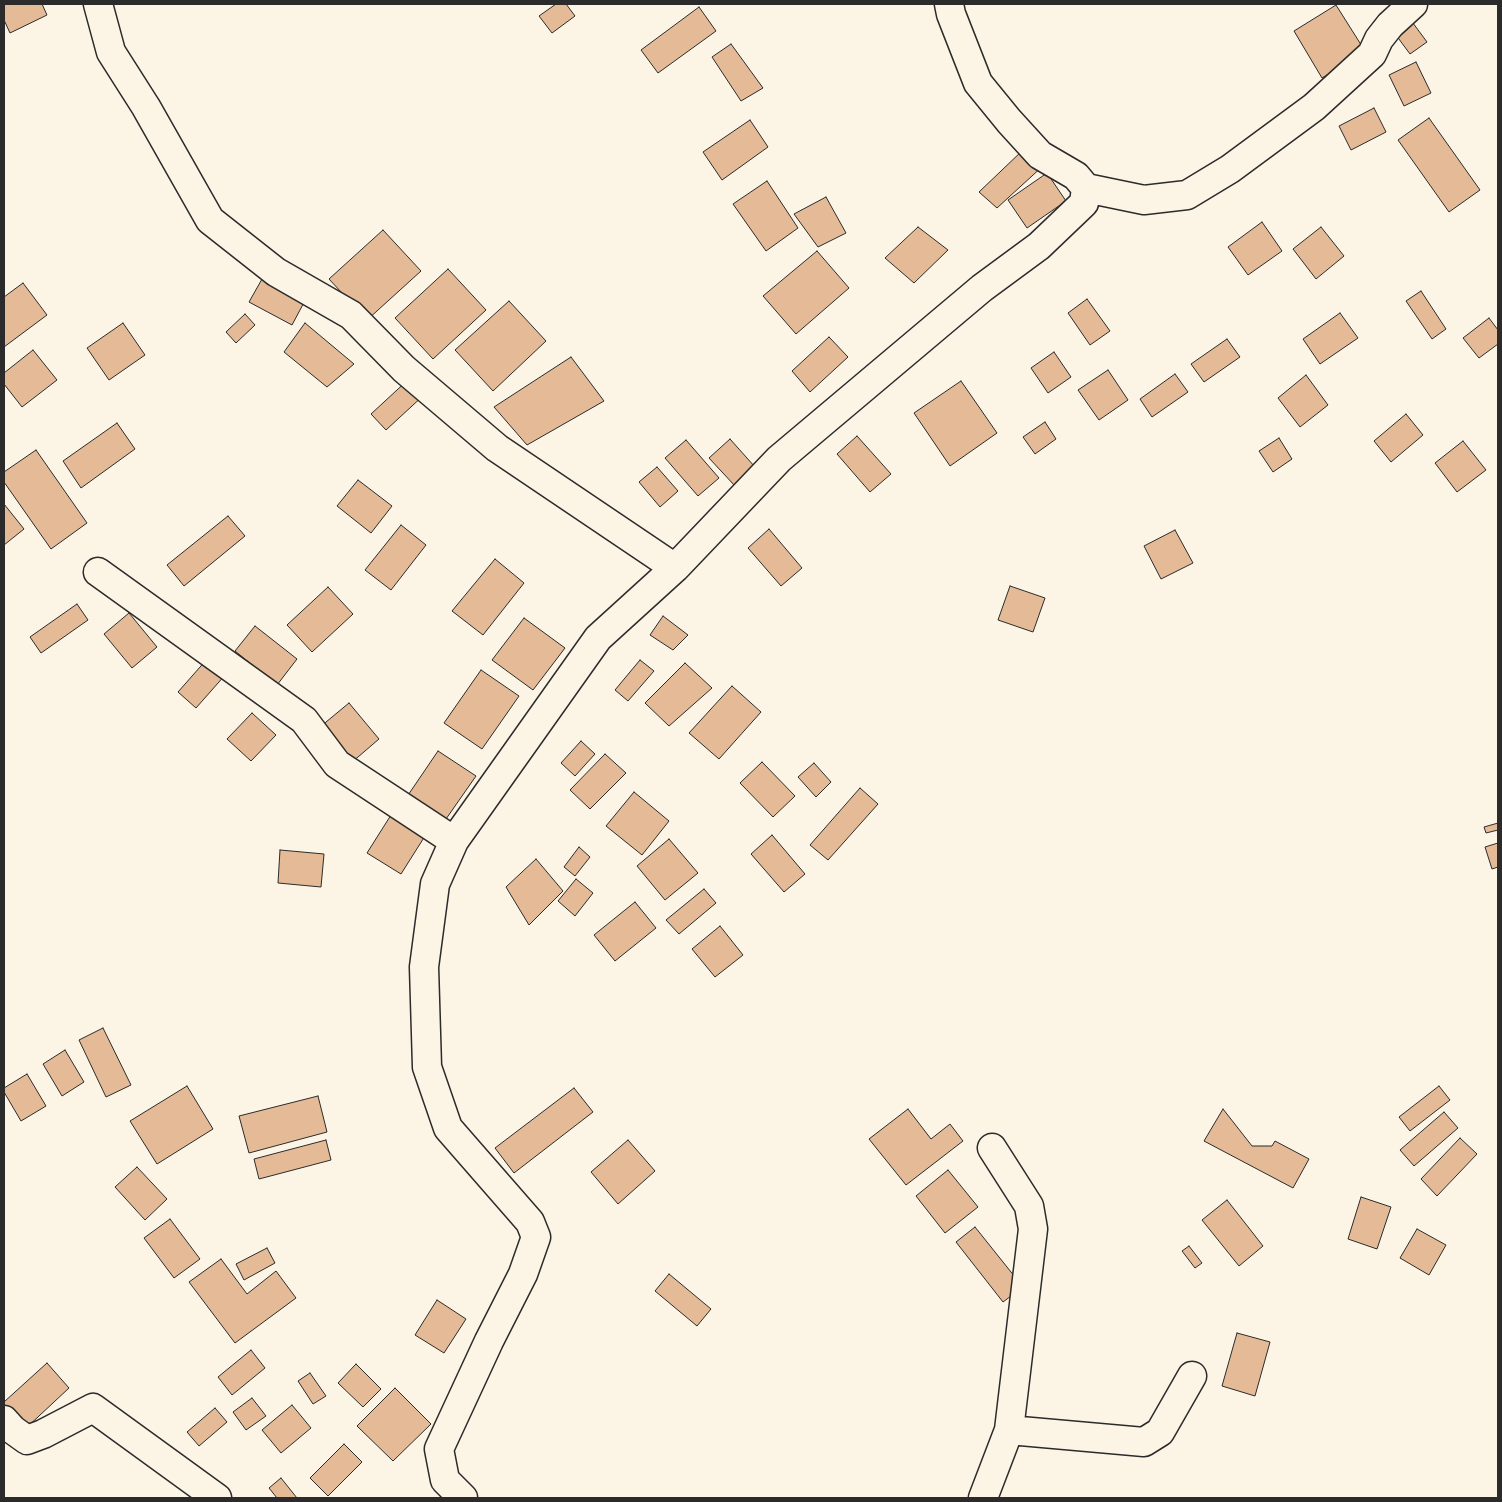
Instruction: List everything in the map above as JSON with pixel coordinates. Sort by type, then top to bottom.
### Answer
[{"type":"street","points":[[98,4],[111,52],[146,107],[210,220],[276,272],[351,315],[404,369],[497,448],[674,568]]},
{"type":"street","points":[[949,4],[951,14],[978,83],[1040,155],[1076,176],[1086,188],[1144,200],[1188,196],[1230,169],[1314,107],[1372,54],[1379,39],[1413,4]]},
{"type":"street","points":[[463,1498],[445,1480],[439,1449],[489,1341],[524,1274],[536,1237],[530,1222],[448,1128],[427,1067],[424,967],[435,884],[454,841],[598,638],[674,568],[779,459],[982,288],[1040,246],[1084,203],[1086,188]]},
{"type":"street","points":[[98,572],[304,720],[337,764],[454,841]]},
{"type":"street","points":[[983,1498],[1009,1430],[1034,1229],[1029,1206],[992,1148]]},
{"type":"street","points":[[1009,1430],[1144,1442],[1160,1432],[1192,1376]]},
{"type":"street","points":[[4,1420],[13,1430],[27,1440],[93,1408],[217,1498]]},
{"type":"building","points":[[4,4],[42,4],[47,15],[10,33],[4,20]]},
{"type":"building","points":[[556,4],[566,4],[575,16],[552,33],[539,16]]},
{"type":"building","points":[[1336,5],[1365,51],[1322,78],[1294,31]]},
{"type":"building","points":[[699,7],[716,31],[658,73],[641,50]]},
{"type":"building","points":[[1407,15],[1427,42],[1410,54],[1390,27]]},
{"type":"building","points":[[731,44],[763,88],[741,101],[712,57]]},
{"type":"building","points":[[1416,62],[1431,93],[1404,106],[1389,75]]},
{"type":"building","points":[[1374,108],[1386,132],[1351,150],[1339,126]]},
{"type":"building","points":[[1429,118],[1480,190],[1449,212],[1398,140]]},
{"type":"building","points":[[750,120],[768,147],[722,180],[703,152]]},
{"type":"building","points":[[1023,150],[1044,165],[997,208],[979,192]]},
{"type":"building","points":[[1047,173],[1066,201],[1027,228],[1008,200]]},
{"type":"building","points":[[767,181],[798,228],[766,251],[733,204]]},
{"type":"building","points":[[826,197],[846,233],[818,247],[794,214]]},
{"type":"building","points":[[1262,222],[1282,251],[1248,275],[1228,247]]},
{"type":"building","points":[[918,227],[948,250],[914,283],[885,258]]},
{"type":"building","points":[[1321,227],[1344,256],[1316,279],[1293,249]]},
{"type":"building","points":[[383,230],[421,271],[367,320],[329,279]]},
{"type":"building","points":[[817,251],[849,288],[796,334],[763,296]]},
{"type":"building","points":[[448,269],[486,310],[433,359],[395,318]]},
{"type":"building","points":[[266,272],[308,295],[292,325],[249,302]]},
{"type":"building","points":[[23,283],[47,315],[4,347],[4,297]]},
{"type":"building","points":[[1421,291],[1446,329],[1432,339],[1406,301]]},
{"type":"building","points":[[1087,299],[1110,331],[1090,345],[1068,313]]},
{"type":"building","points":[[509,301],[546,341],[493,391],[455,350]]},
{"type":"building","points":[[1340,313],[1358,338],[1320,364],[1303,339]]},
{"type":"building","points":[[245,314],[255,325],[236,343],[226,332]]},
{"type":"building","points":[[1489,318],[1498,330],[1498,344],[1479,358],[1463,338]]},
{"type":"building","points":[[123,323],[145,355],[109,380],[87,348]]},
{"type":"building","points":[[305,323],[354,364],[327,387],[284,352]]},
{"type":"building","points":[[829,337],[848,357],[810,392],[792,371]]},
{"type":"building","points":[[1227,339],[1240,357],[1204,382],[1191,364]]},
{"type":"building","points":[[33,350],[57,380],[22,407],[4,384],[4,373]]},
{"type":"building","points":[[1054,352],[1071,377],[1048,393],[1031,368]]},
{"type":"building","points":[[571,357],[604,401],[527,445],[494,407]]},
{"type":"building","points":[[1108,370],[1128,400],[1099,420],[1078,390]]},
{"type":"building","points":[[1175,374],[1188,392],[1152,417],[1140,399]]},
{"type":"building","points":[[1306,375],[1328,405],[1300,427],[1278,398]]},
{"type":"building","points":[[410,378],[425,394],[386,430],[371,414]]},
{"type":"building","points":[[961,381],[997,433],[950,466],[914,413]]},
{"type":"building","points":[[1406,414],[1423,435],[1391,462],[1374,441]]},
{"type":"building","points":[[1045,422],[1056,439],[1035,454],[1023,437]]},
{"type":"building","points":[[117,423],[135,449],[81,488],[63,461]]},
{"type":"building","points":[[857,436],[891,474],[870,492],[837,454]]},
{"type":"building","points":[[1279,438],[1292,459],[1273,472],[1259,451]]},
{"type":"building","points":[[730,439],[755,467],[735,486],[709,458]]},
{"type":"building","points":[[686,440],[719,478],[698,496],[665,458]]},
{"type":"building","points":[[1463,441],[1486,470],[1457,492],[1435,463]]},
{"type":"building","points":[[36,450],[87,523],[51,549],[4,482],[4,472]]},
{"type":"building","points":[[657,467],[678,491],[660,507],[639,482]]},
{"type":"building","points":[[358,480],[392,506],[371,533],[337,506]]},
{"type":"building","points":[[4,504],[24,529],[4,545]]},
{"type":"building","points":[[228,516],[245,536],[184,586],[167,565]]},
{"type":"building","points":[[401,525],[426,545],[391,590],[365,570]]},
{"type":"building","points":[[769,529],[802,568],[781,586],[748,548]]},
{"type":"building","points":[[1175,530],[1193,563],[1161,579],[1144,546]]},
{"type":"building","points":[[495,559],[524,583],[483,635],[452,611]]},
{"type":"building","points":[[1010,586],[1045,598],[1033,632],[998,620]]},
{"type":"building","points":[[328,587],[353,614],[312,652],[287,625]]},
{"type":"building","points":[[77,604],[88,620],[41,653],[30,637]]},
{"type":"building","points":[[129,613],[157,647],[132,668],[104,634]]},
{"type":"building","points":[[663,616],[688,635],[673,650],[650,635]]},
{"type":"building","points":[[524,618],[565,648],[533,690],[492,660]]},
{"type":"building","points":[[255,626],[297,659],[277,685],[235,651]]},
{"type":"building","points":[[208,658],[226,674],[196,708],[178,692]]},
{"type":"building","points":[[640,660],[654,671],[628,701],[615,690]]},
{"type":"building","points":[[685,663],[712,688],[669,726],[645,703]]},
{"type":"building","points":[[481,670],[519,696],[482,749],[444,723]]},
{"type":"building","points":[[732,686],[761,712],[719,759],[689,733]]},
{"type":"building","points":[[349,703],[379,739],[351,763],[320,727]]},
{"type":"building","points":[[252,713],[276,735],[251,761],[227,739]]},
{"type":"building","points":[[581,741],[595,754],[575,776],[561,763]]},
{"type":"building","points":[[438,751],[476,776],[439,829],[402,804]]},
{"type":"building","points":[[605,754],[626,773],[590,809],[570,790]]},
{"type":"building","points":[[762,762],[795,796],[773,817],[740,783]]},
{"type":"building","points":[[814,763],[831,782],[816,797],[798,777]]},
{"type":"building","points":[[860,788],[878,804],[828,860],[810,845]]},
{"type":"building","points":[[634,792],[669,821],[642,855],[606,826]]},
{"type":"building","points":[[391,815],[425,836],[401,874],[367,853]]},
{"type":"building","points":[[1498,823],[1498,830],[1486,833],[1484,827]]},
{"type":"building","points":[[772,835],[805,874],[784,892],[751,854]]},
{"type":"building","points":[[669,839],[698,873],[665,900],[637,866]]},
{"type":"building","points":[[1498,843],[1498,867],[1492,869],[1485,847]]},
{"type":"building","points":[[579,847],[590,857],[575,876],[564,867]]},
{"type":"building","points":[[280,850],[324,854],[321,887],[278,883]]},
{"type":"building","points":[[536,859],[563,891],[529,925],[506,887]]},
{"type":"building","points":[[576,879],[593,893],[575,916],[558,901]]},
{"type":"building","points":[[704,889],[716,903],[679,934],[666,920]]},
{"type":"building","points":[[635,902],[656,928],[615,961],[594,935]]},
{"type":"building","points":[[720,926],[743,955],[715,977],[692,949]]},
{"type":"building","points":[[103,1028],[131,1085],[106,1097],[79,1040]]},
{"type":"building","points":[[65,1050],[84,1082],[62,1096],[43,1064]]},
{"type":"building","points":[[27,1074],[46,1106],[21,1121],[4,1092],[4,1088]]},
{"type":"building","points":[[187,1086],[213,1129],[157,1164],[130,1121]]},
{"type":"building","points":[[1439,1086],[1450,1100],[1410,1131],[1399,1117]]},
{"type":"building","points":[[574,1088],[593,1112],[514,1173],[495,1148]]},
{"type":"building","points":[[318,1096],[327,1132],[249,1153],[239,1116]]},
{"type":"building","points":[[908,1109],[931,1139],[950,1124],[963,1141],[906,1185],[869,1139]]},
{"type":"building","points":[[1223,1109],[1252,1146],[1272,1146],[1275,1141],[1309,1159],[1293,1188],[1204,1141]]},
{"type":"building","points":[[1444,1112],[1458,1128],[1414,1166],[1400,1150]]},
{"type":"building","points":[[1460,1138],[1477,1154],[1437,1196],[1421,1179]]},
{"type":"building","points":[[326,1140],[331,1160],[259,1179],[254,1159]]},
{"type":"building","points":[[628,1140],[655,1171],[618,1204],[591,1172]]},
{"type":"building","points":[[137,1167],[167,1199],[145,1220],[115,1187]]},
{"type":"building","points":[[948,1170],[978,1207],[945,1233],[916,1196]]},
{"type":"building","points":[[1361,1197],[1391,1207],[1377,1249],[1348,1239]]},
{"type":"building","points":[[1227,1200],[1263,1246],[1239,1266],[1202,1220]]},
{"type":"building","points":[[170,1219],[200,1259],[174,1278],[144,1238]]},
{"type":"building","points":[[975,1227],[1023,1287],[1003,1302],[956,1242]]},
{"type":"building","points":[[1417,1229],[1446,1245],[1429,1275],[1400,1258]]},
{"type":"building","points":[[1189,1246],[1202,1263],[1195,1268],[1182,1251]]},
{"type":"building","points":[[267,1248],[275,1263],[244,1280],[236,1264]]},
{"type":"building","points":[[221,1259],[247,1294],[276,1271],[296,1298],[235,1343],[189,1282]]},
{"type":"building","points":[[669,1274],[711,1309],[697,1326],[655,1291]]},
{"type":"building","points":[[437,1300],[466,1319],[444,1353],[415,1335]]},
{"type":"building","points":[[1237,1333],[1270,1342],[1255,1396],[1222,1386]]},
{"type":"building","points":[[251,1350],[265,1368],[232,1395],[218,1377]]},
{"type":"building","points":[[47,1363],[69,1388],[24,1430],[4,1409],[4,1402]]},
{"type":"building","points":[[356,1364],[381,1389],[363,1407],[338,1383]]},
{"type":"building","points":[[310,1373],[326,1396],[313,1404],[298,1381]]},
{"type":"building","points":[[395,1388],[431,1424],[393,1461],[357,1426]]},
{"type":"building","points":[[252,1398],[266,1416],[246,1430],[233,1412]]},
{"type":"building","points":[[292,1405],[311,1428],[281,1453],[262,1430]]},
{"type":"building","points":[[215,1408],[227,1422],[199,1446],[187,1432]]},
{"type":"building","points":[[344,1444],[362,1462],[328,1496],[310,1478]]},
{"type":"building","points":[[281,1478],[297,1498],[277,1498],[269,1488]]}]
